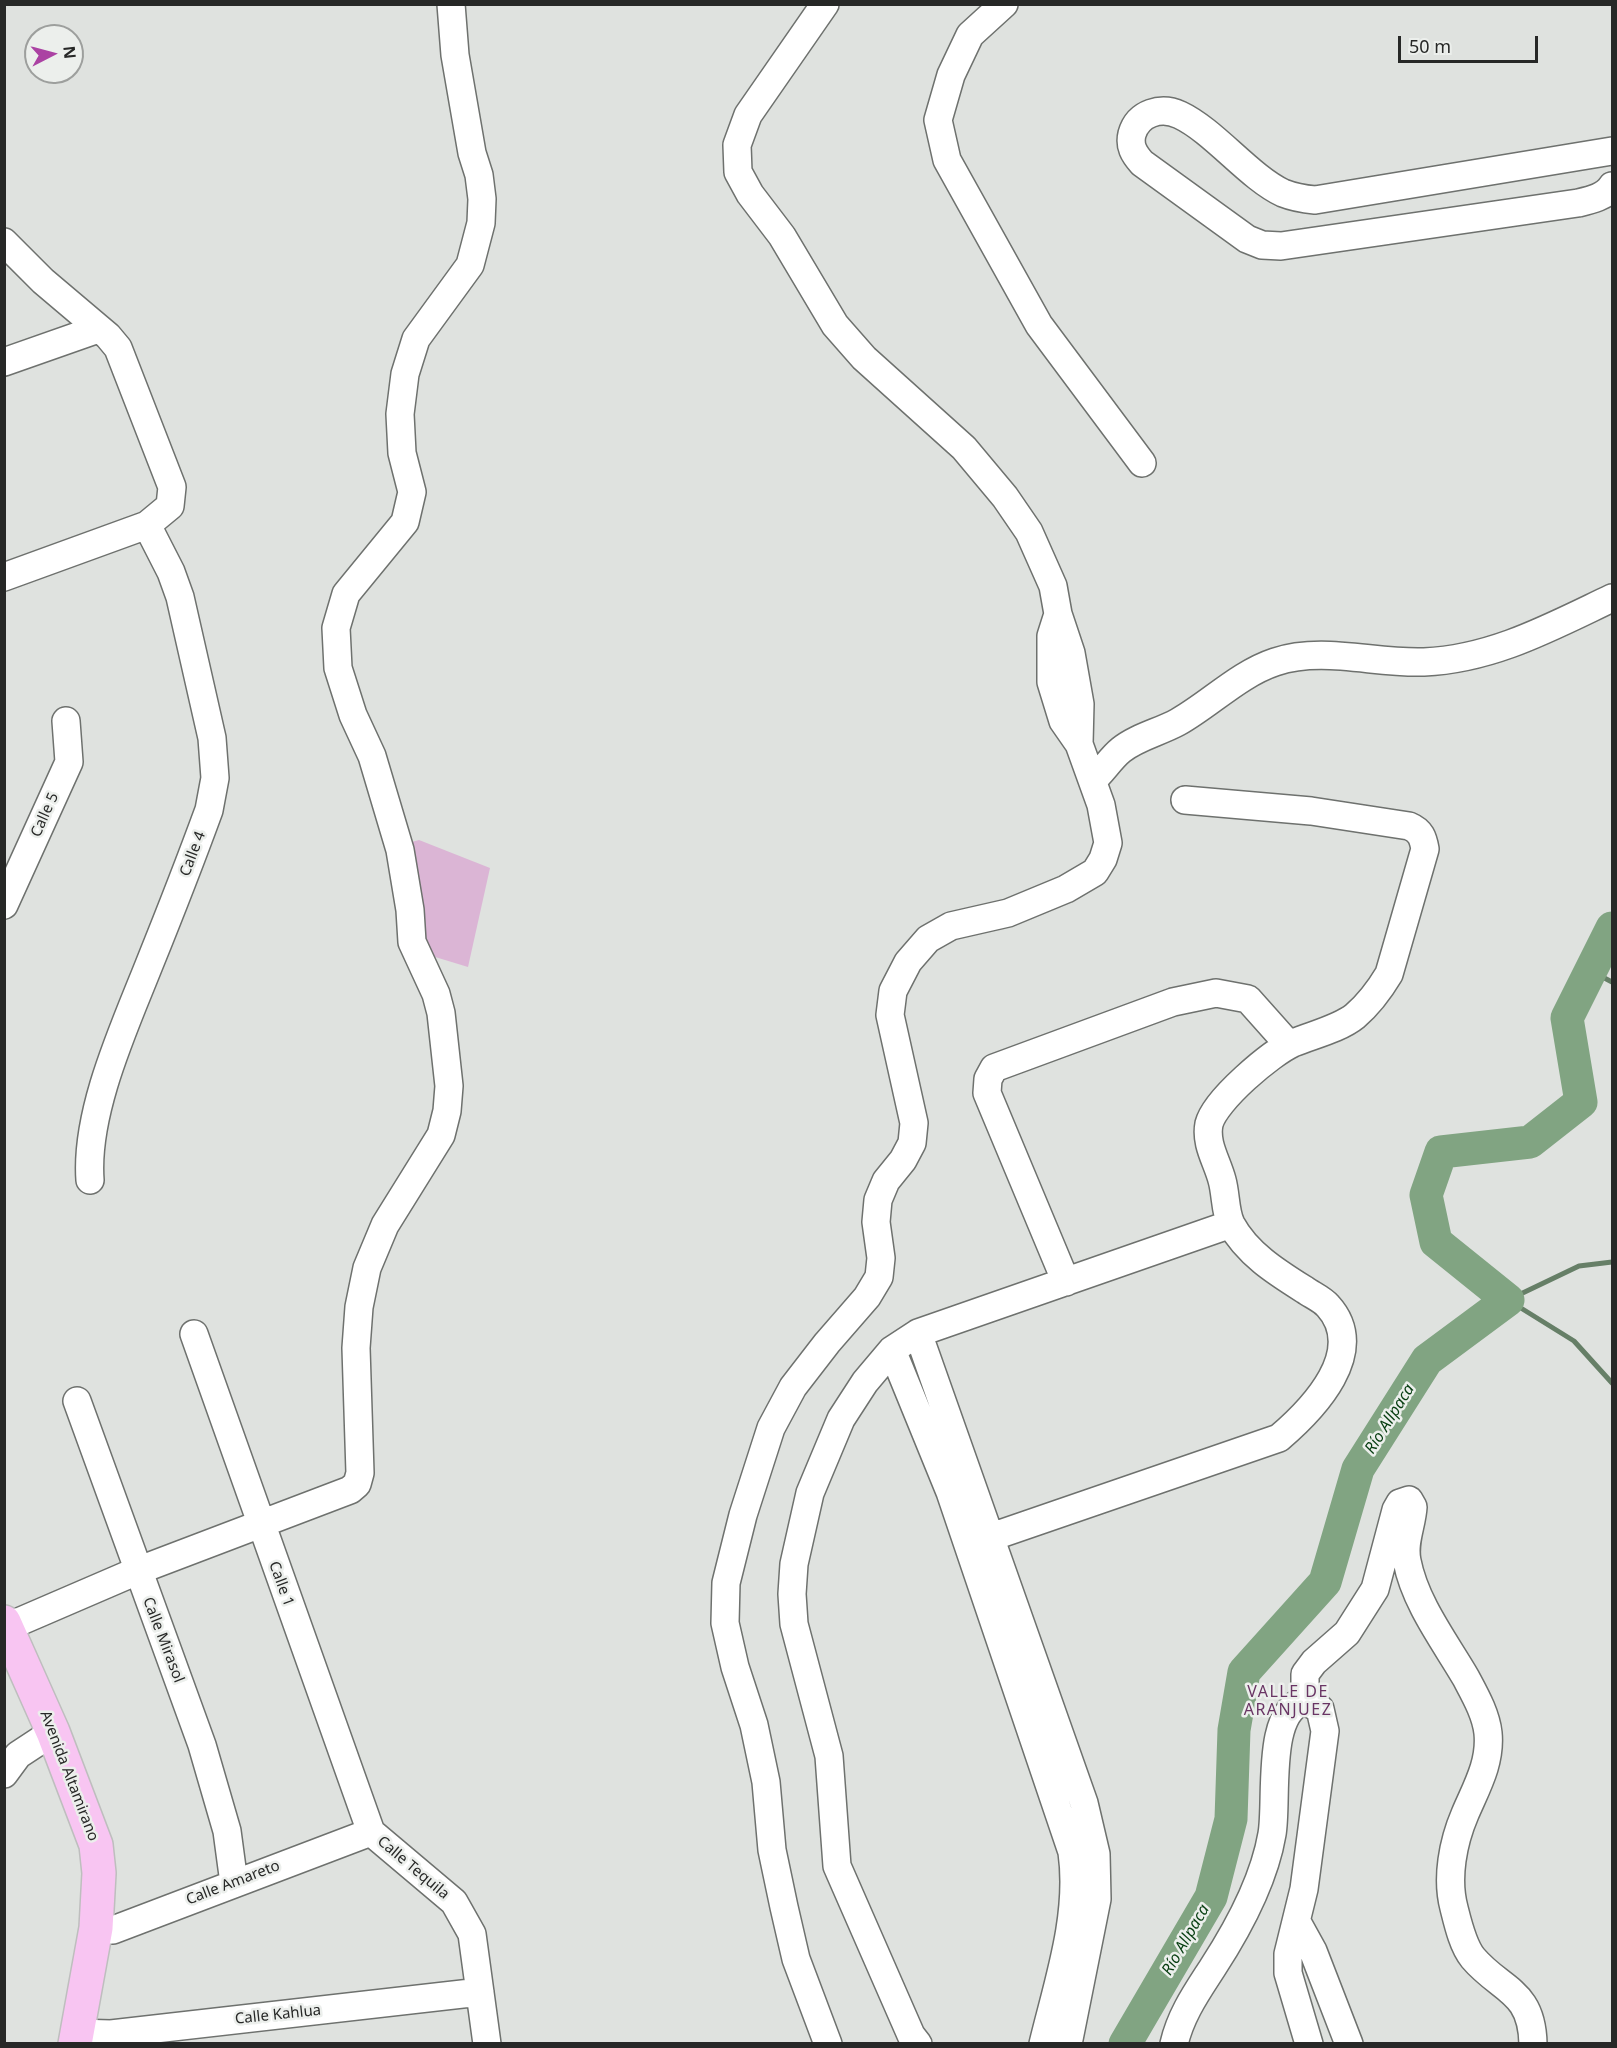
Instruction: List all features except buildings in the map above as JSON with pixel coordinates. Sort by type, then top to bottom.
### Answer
[{"type":"main road","name":"Avenida Altamirano","points":[[6,1625],[53,1732],[96,1845],[99,1873],[96,1928],[75,2038]]},
{"type":"street","points":[[6,1625],[136,1571],[350,1490],[357,1484],[360,1473],[356,1348],[359,1307],[367,1268],[385,1225],[441,1135],[447,1112],[449,1086],[441,1013],[436,994],[412,942],[410,910],[400,850],[372,756],[353,715],[338,668],[336,628],[346,594],[365,569],[388,546],[405,522],[412,492],[402,453],[400,414],[405,374],[416,339],[470,266],[480,223],[481,191],[455,55],[451,4]]},
{"type":"street","points":[[825,4],[748,115],[737,145],[738,172],[750,194],[782,236],[835,325],[864,358],[964,448],[1005,497],[1029,532],[1053,586],[1058,614],[1071,652],[1080,704],[1079,744],[1106,824],[1108,843],[1095,872],[1082,882],[1008,913],[951,926],[928,939],[908,962],[893,991],[890,1016],[914,1123],[912,1143],[903,1160],[886,1181],[878,1200],[876,1222],[881,1258],[879,1277],[867,1297],[827,1343],[794,1387],[771,1428],[743,1515],[726,1583],[725,1623],[759,1748],[766,1782],[772,1850],[784,1907],[796,1959],[828,2043]]},
{"type":"street","points":[[1004,4],[970,35],[951,75],[939,120],[947,160],[1039,325],[1142,463]]},
{"type":"street","points":[[1612,151],[1315,200],[1282,192],[1181,115],[1156,111],[1145,115],[1134,127],[1131,139],[1133,152],[1142,163],[1247,239],[1262,245],[1281,246],[1578,203],[1594,199],[1609,191],[1612,186]]},
{"type":"street","points":[[4,242],[43,281],[118,348],[172,487],[170,506],[147,525],[4,577]]},
{"type":"street","points":[[4,362],[98,329]]},
{"type":"street","name":"Calle 4","points":[[90,1180],[91,1139],[100,1102],[128,1017],[209,810],[215,778],[212,738],[180,597],[171,572],[147,525]]},
{"type":"street","points":[[1093,780],[1120,751],[1180,721],[1244,677],[1274,662],[1302,656],[1329,655],[1391,662],[1457,659],[1490,652],[1523,640],[1612,598]]},
{"type":"street","name":"Calle 5","points":[[4,906],[11,880],[69,762],[66,721]]},
{"type":"street","points":[[980,1542],[1279,1438],[1296,1424],[1319,1399],[1340,1358],[1343,1339],[1338,1322],[1327,1305],[1262,1262],[1231,1224],[1222,1180],[1207,1137],[1211,1118],[1227,1095],[1289,1045],[1353,1017],[1379,991],[1389,974],[1422,861],[1425,849],[1423,838],[1417,830],[1398,825],[1311,811],[1185,801]]},
{"type":"street","points":[[1066,1282],[987,1094],[988,1079],[994,1068],[1173,1002],[1216,993],[1248,999],[1289,1045]]},
{"type":"street","points":[[918,2043],[911,2035],[837,1866],[830,1756],[795,1624],[792,1594],[799,1535],[810,1493],[841,1419],[865,1382],[892,1350],[918,1333],[1231,1224]]},
{"type":"street","points":[[918,1333],[1072,1852],[1076,1878],[1074,1908],[1043,2043]]},
{"type":"street","name":"Calle 1","points":[[194,1334],[370,1832]]},
{"type":"street","points":[[892,1350],[950,1492],[980,1542],[1084,1803],[1096,1854],[1097,1899],[1068,2043]]},
{"type":"street","name":"Calle Mirasol","points":[[77,1401],[136,1571],[202,1745],[227,1831],[234,1883]]},
{"type":"street","points":[[1305,1701],[1305,1674],[1314,1662],[1347,1633],[1364,1609],[1375,1589],[1396,1510],[1400,1503],[1408,1500],[1413,1507],[1406,1547],[1411,1572],[1430,1616],[1472,1689],[1488,1730],[1489,1748],[1482,1777],[1463,1817],[1453,1853],[1450,1881],[1453,1905],[1461,1933],[1472,1957],[1517,1995],[1533,2031],[1533,2043]]},
{"type":"street","points":[[1305,1701],[1320,1709],[1325,1731],[1304,1889],[1288,1954],[1288,1973],[1309,2043]]},
{"type":"street","points":[[1174,2043],[1192,1997],[1234,1933],[1264,1867],[1273,1833],[1278,1740],[1283,1719],[1289,1708],[1305,1701]]},
{"type":"street","points":[[4,1774],[18,1755],[53,1732]]},
{"type":"street","name":"Calle Amareto","points":[[96,1928],[113,1930],[370,1832]]},
{"type":"street","name":"Calle Tequila","points":[[370,1832],[454,1902],[472,1934],[487,2043]]},
{"type":"street","points":[[1297,1922],[1313,1951],[1349,2043]]},
{"type":"street","name":"Calle Kahlua","points":[[75,2038],[480,1992]]},
{"type":"shaded area","points":[[419,840],[490,868],[468,967],[422,953],[408,843]]},
{"type":"waterway","name":"Río Allpaca","points":[[1125,2044],[1211,1897],[1231,1819],[1234,1730],[1244,1672],[1325,1582],[1358,1469],[1427,1360],[1508,1300],[1436,1242],[1426,1195],[1441,1152],[1530,1142],[1581,1102],[1567,1018],[1612,928]]},
{"type":"waterway","points":[[1591,971],[1612,982]]},
{"type":"waterway","points":[[1508,1300],[1579,1266],[1612,1262]]},
{"type":"waterway","points":[[1508,1300],[1574,1341],[1612,1383]]},
{"type":"district","name":"VALLE DE ARANJUEZ","points":[[1288,1701]]}]
